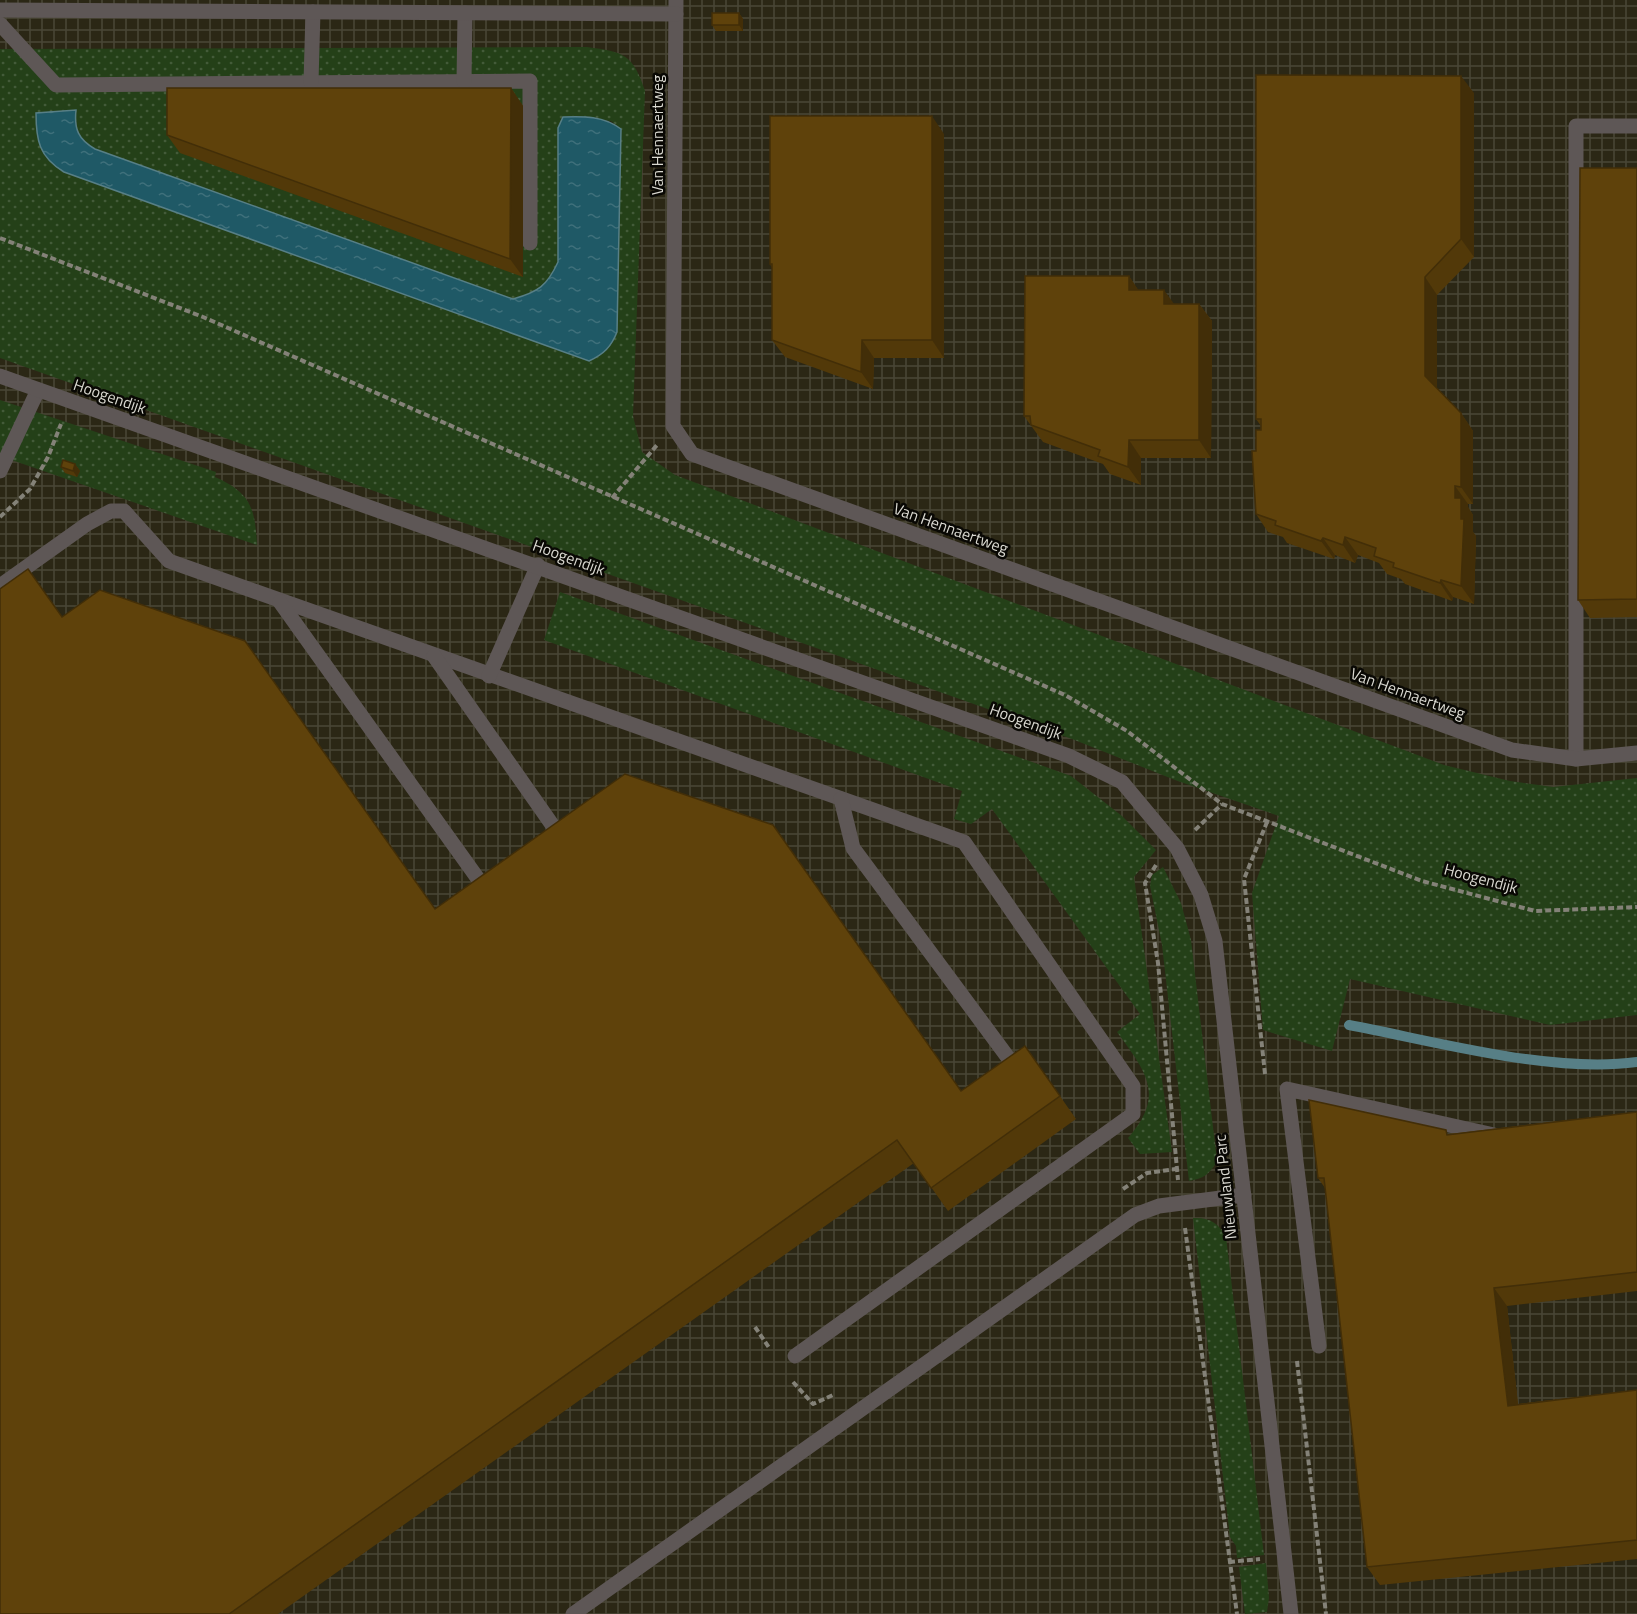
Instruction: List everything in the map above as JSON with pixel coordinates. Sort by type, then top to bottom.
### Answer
[{"type":"street","points":[[0,10],[465,13],[676,7]]},
{"type":"street","name":"Van Hennaertweg","points":[[676,7],[673,426],[692,454],[1512,750],[1576,759],[1637,753]]},
{"type":"street","points":[[311,82],[313,12]]},
{"type":"street","points":[[464,81],[465,13]]},
{"type":"street","points":[[0,24],[56,85],[530,81],[530,243]]},
{"type":"street","points":[[1576,759],[1576,126],[1637,126]]},
{"type":"street","name":"Hoogendijk","points":[[0,376],[538,565],[1069,756],[1122,782]]},
{"type":"street","points":[[0,471],[38,390]]},
{"type":"street","points":[[0,586],[87,524],[111,511],[124,511],[169,561],[964,842],[1132,1086],[1133,1114],[795,1356]]},
{"type":"street","points":[[489,676],[538,565]]},
{"type":"street","points":[[280,602],[480,883]]},
{"type":"street","points":[[434,656],[553,826]]},
{"type":"street","name":"Nieuwland Parc","points":[[1122,782],[1177,848],[1201,895],[1215,941],[1291,1614]]},
{"type":"street","points":[[841,799],[853,848],[1015,1067]]},
{"type":"street","points":[[1319,1346],[1287,1089],[1491,1136],[1513,1133]]},
{"type":"street","points":[[573,1614],[1135,1215],[1170,1204],[1244,1195]]},
{"type":"path","name":"Hoogendijk","points":[[0,238],[203,317],[1065,695],[1128,731],[1222,804],[1422,881],[1535,911],[1637,907]]},
{"type":"path","points":[[0,517],[30,489],[48,457],[70,401]]},
{"type":"path","points":[[612,498],[673,426]]},
{"type":"path","points":[[1122,1190],[1147,1173],[1176,1169]]},
{"type":"path","points":[[755,1327],[774,1354]]},
{"type":"path","points":[[786,1373],[798,1391],[813,1404],[843,1388]]},
{"type":"shaded area","points":[[0,0],[1637,0],[1637,1614],[0,1614]]},
{"type":"green space","points":[[587,47],[618,53],[625,57],[636,69],[645,91],[633,416],[642,452],[675,475],[1444,765],[1510,781],[1553,787],[1637,778],[1637,1015],[1550,1025],[1350,979],[1332,1051],[1263,1030],[1252,893],[1279,816],[1175,780],[1072,739],[0,358],[0,49]],"holes":[[[76,110],[81,137],[95,149],[513,299],[541,287],[550,277],[558,262],[558,128],[563,117],[611,121],[621,129],[617,332],[589,361],[64,172],[41,150]]]},
{"type":"green space","points":[[0,400],[216,472],[215,477],[236,489],[249,503],[255,521],[257,545],[0,456]]},
{"type":"green space","points":[[560,592],[1071,776],[1122,816],[1156,850],[1134,877],[1172,1152],[1140,1154],[1128,1138],[1140,1123],[1146,1109],[1149,1096],[1148,1084],[1136,1059],[1117,1032],[1140,1014],[992,809],[971,824],[954,819],[962,791],[544,640]]},
{"type":"green space","points":[[1163,867],[1181,903],[1191,940],[1217,1161],[1206,1175],[1189,1181],[1162,945],[1150,886],[1152,875]]},
{"type":"green space","points":[[1193,1218],[1213,1222],[1226,1237],[1264,1555],[1237,1558],[1236,1546],[1230,1537]]},
{"type":"green space","points":[[1266,1563],[1269,1598],[1267,1612],[1245,1614],[1239,1567]]},
{"type":"water","points":[[76,110],[78,133],[95,149],[513,299],[541,287],[550,277],[558,262],[558,128],[563,117],[586,117],[608,122],[621,129],[617,332],[606,350],[589,361],[64,172],[44,154],[38,140],[36,113]]},
{"type":"building","points":[[712,13],[739,13],[739,25],[712,25]]},
{"type":"building","points":[[1256,75],[1461,76],[1461,239],[1425,277],[1425,376],[1461,413],[1461,487],[1455,486],[1455,498],[1461,498],[1461,519],[1464,519],[1461,586],[1441,580],[1440,583],[1393,567],[1394,563],[1374,556],[1376,548],[1345,537],[1343,545],[1323,538],[1321,541],[1275,525],[1276,521],[1256,514],[1252,451],[1256,451],[1256,430],[1261,430],[1261,419],[1256,419]]},
{"type":"building","points":[[167,88],[511,88],[510,259],[167,135]]},
{"type":"building","points":[[770,116],[932,116],[932,340],[862,340],[861,372],[772,340]]},
{"type":"building","points":[[1580,168],[1637,168],[1637,599],[1578,600]]},
{"type":"building","points":[[1025,276],[1129,276],[1129,290],[1164,290],[1164,304],[1199,304],[1199,440],[1129,440],[1128,467],[1098,456],[1100,450],[1031,425],[1030,416],[1024,416]]},
{"type":"building","points":[[63,460],[75,464],[73,471],[61,467]]},
{"type":"building","points":[[28,569],[62,617],[100,590],[245,641],[435,909],[625,774],[773,825],[961,1091],[1025,1046],[1060,1096],[931,1188],[897,1140],[229,1614],[0,1614],[0,589]]},
{"type":"building","points":[[1309,1100],[1446,1130],[1447,1135],[1637,1112],[1637,1272],[1494,1288],[1508,1406],[1637,1390],[1637,1540],[1367,1567],[1324,1178],[1318,1178]]},
{"type":"waterway","points":[[1349,1025],[1531,1060],[1604,1065],[1637,1062]]}]
